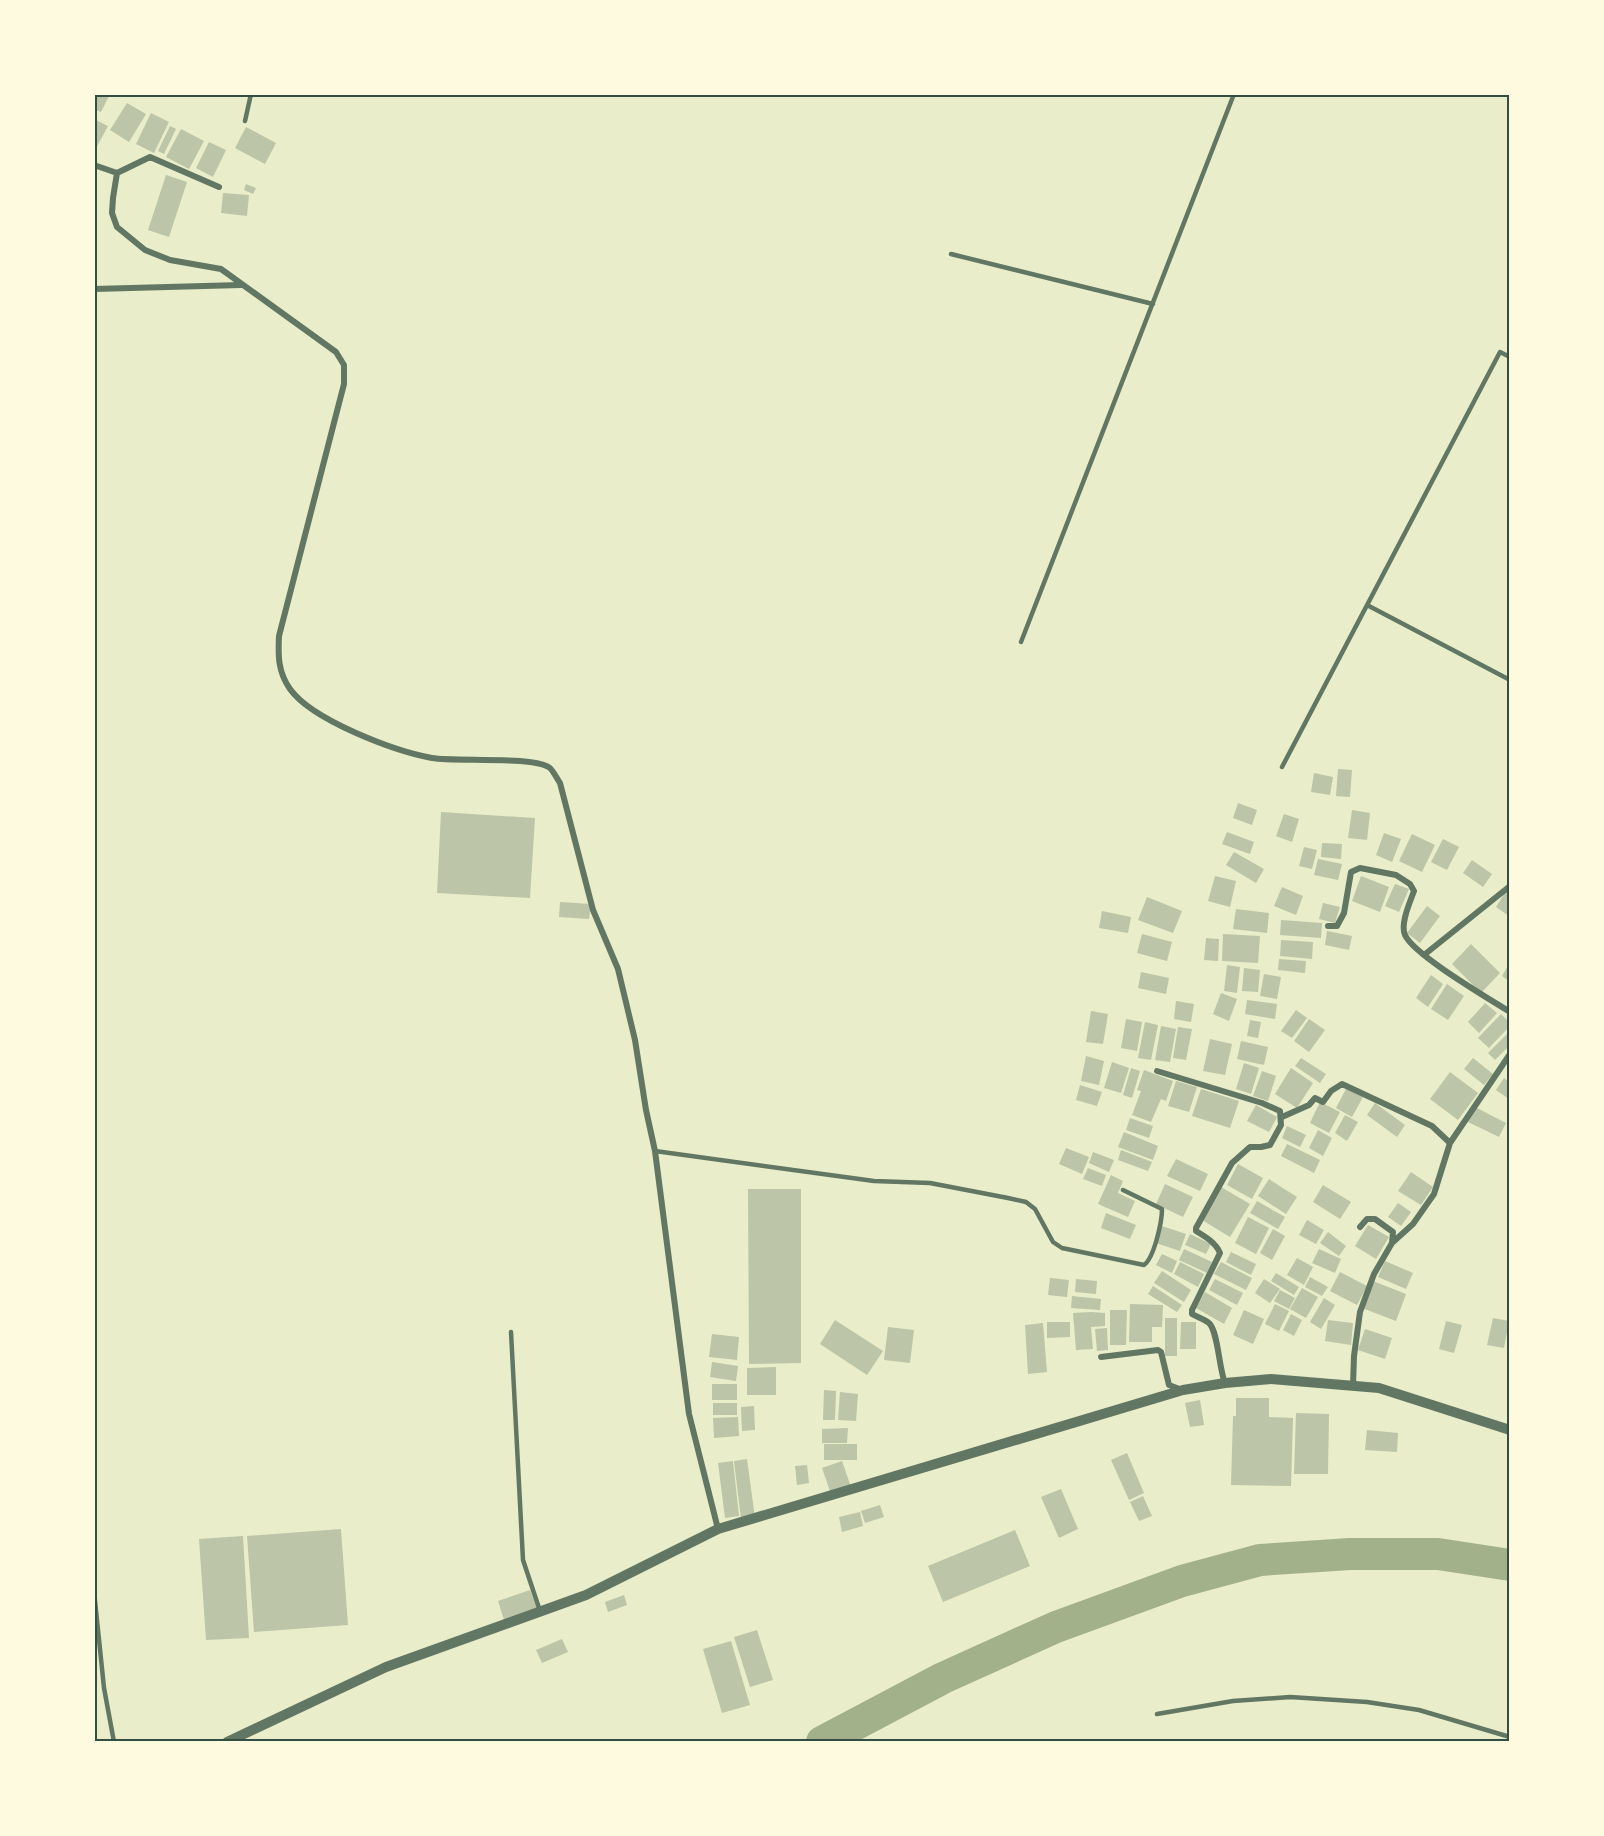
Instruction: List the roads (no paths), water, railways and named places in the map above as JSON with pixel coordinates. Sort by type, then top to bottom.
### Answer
[{"type":"street","points":[[94,165],[117,173],[150,157],[219,187]]},
{"type":"street","points":[[117,173],[112,213],[117,227],[145,250],[170,260],[221,269],[336,352],[344,364],[344,384],[279,636],[278,665],[290,689],[313,710],[374,741],[433,758],[530,763],[549,767],[560,783],[593,910],[618,969],[635,1040],[655,1151],[688,1414],[718,1529]]},
{"type":"street","points":[[94,289],[241,285]]},
{"type":"street","points":[[1328,927],[1337,926],[1344,913],[1351,872],[1360,868],[1396,875],[1410,884],[1414,891],[1406,913],[1404,934],[1410,943],[1424,955],[1509,1012]]},
{"type":"street","points":[[1424,955],[1509,886]]},
{"type":"street","points":[[1354,1382],[1354,1356],[1360,1312],[1374,1274],[1392,1243],[1413,1224],[1434,1194],[1450,1143],[1509,1054]]},
{"type":"street","points":[[1157,1071],[1262,1103],[1280,1111],[1282,1116],[1281,1125],[1270,1144],[1261,1148],[1250,1147],[1232,1163],[1196,1231],[1210,1239],[1220,1253],[1191,1314],[1209,1323],[1214,1334],[1223,1379]]},
{"type":"street","points":[[1282,1116],[1309,1105],[1315,1098],[1323,1102],[1331,1091],[1342,1084],[1432,1126],[1450,1143]]},
{"type":"street","points":[[1360,1227],[1367,1220],[1375,1219],[1393,1232],[1392,1243]]},
{"type":"street","points":[[1101,1357],[1158,1350],[1161,1352],[1169,1384],[1183,1390]]},
{"type":"street","points":[[228,1742],[386,1667],[586,1595],[718,1529],[1223,1379],[1354,1382],[1509,1430]]},
{"type":"lane","points":[[245,121],[251,94]]},
{"type":"lane","points":[[1021,642],[1234,94]]},
{"type":"lane","points":[[951,254],[1153,304]]},
{"type":"lane","points":[[1282,768],[1500,352],[1509,357]]},
{"type":"lane","points":[[1367,605],[1509,680]]},
{"type":"lane","points":[[655,1151],[874,1181],[930,1183],[1026,1202],[1035,1209],[1053,1242],[1062,1248],[1144,1265],[1148,1262],[1154,1249],[1162,1209],[1123,1190]]},
{"type":"lane","points":[[511,1332],[523,1560],[540,1611]]},
{"type":"lane","points":[[94,1590],[104,1688],[114,1742]]},
{"type":"lane","points":[[1157,1714],[1233,1701],[1290,1697],[1356,1701],[1419,1710],[1509,1737]]},
{"type":"waterway","points":[[822,1742],[943,1678],[1056,1627],[1182,1581],[1260,1560],[1350,1554],[1438,1554],[1510,1565]]}]
